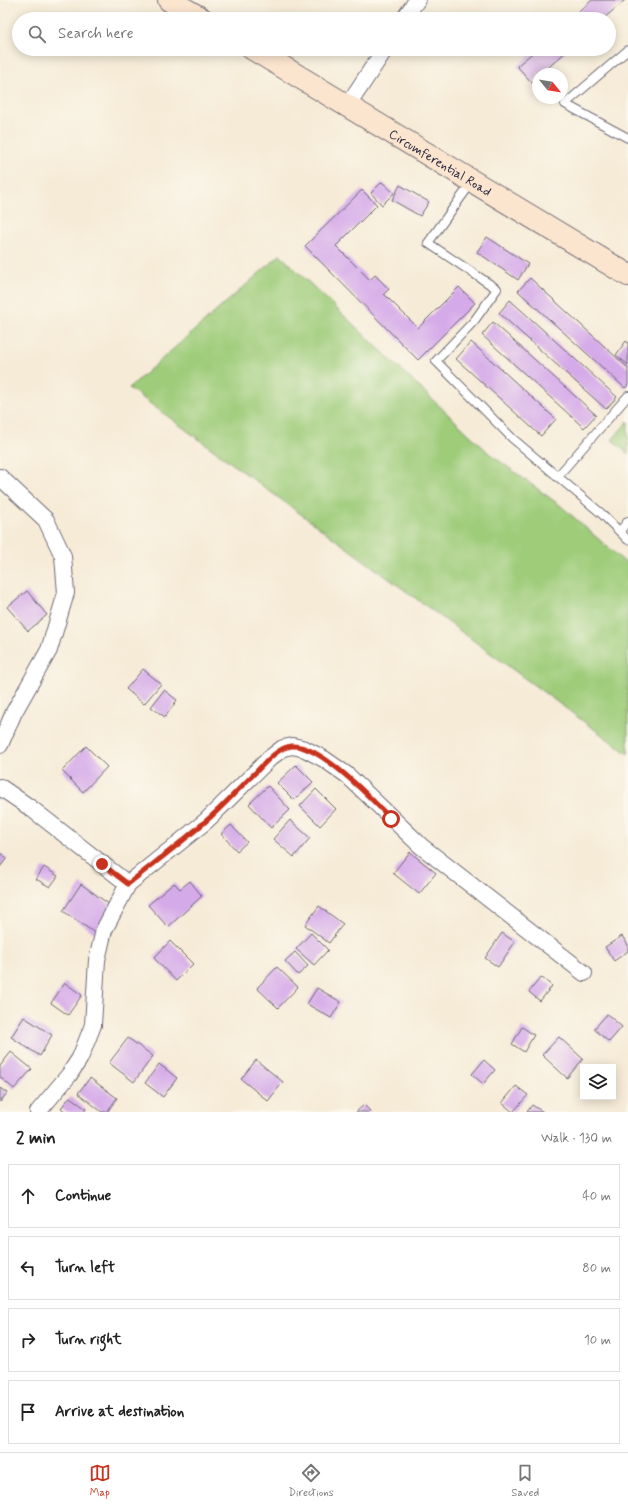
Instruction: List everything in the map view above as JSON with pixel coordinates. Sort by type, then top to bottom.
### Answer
[{"type":"main road","points":[[169,0],[190,12]]},
{"type":"main road","name":"Circumferential Road","points":[[265,56],[628,275]]},
{"type":"street","points":[[409,12],[417,0]]},
{"type":"street","points":[[348,105],[380,56]]},
{"type":"street","points":[[0,477],[46,520],[63,556],[66,593],[49,650],[14,712],[0,744]]},
{"type":"street","points":[[38,1112],[69,1075],[80,1058],[93,1025],[97,960],[104,930],[128,884],[206,821],[270,758],[283,748],[293,746],[305,749],[324,759],[347,775],[421,846],[584,973]]},
{"type":"street","points":[[0,787],[32,809],[128,884]]},
{"type":"lane","points":[[628,50],[565,104],[628,138]]},
{"type":"lane","points":[[473,181],[428,242],[496,289],[474,321],[436,361],[483,410],[557,477],[620,531],[628,540]]},
{"type":"lane","points":[[557,477],[628,396]]},
{"type":"lane","points":[[620,531],[628,521]]},
{"type":"green space","points":[[280,255],[490,454],[561,506],[628,565],[628,754],[129,388]]},
{"type":"green space","points":[[628,421],[628,454],[612,440]]},
{"type":"building","points":[[592,0],[625,0],[611,12],[579,12]]},
{"type":"building","points":[[529,56],[561,56],[548,68],[532,68],[532,83],[517,66]]},
{"type":"building","points":[[382,182],[394,193],[382,205],[371,193]]},
{"type":"building","points":[[400,185],[429,202],[420,216],[392,200]]},
{"type":"building","points":[[362,190],[377,205],[336,246],[370,280],[375,275],[389,289],[384,294],[418,328],[459,287],[475,303],[418,360],[305,246]]},
{"type":"building","points":[[487,237],[528,264],[518,280],[477,252]]},
{"type":"building","points":[[530,278],[628,368],[628,385],[625,388],[518,291]]},
{"type":"building","points":[[510,300],[617,397],[606,409],[499,313]]},
{"type":"building","points":[[493,322],[596,415],[584,428],[482,335]]},
{"type":"building","points":[[626,341],[628,343],[628,365],[616,355]]},
{"type":"building","points":[[471,342],[556,419],[541,436],[456,359]]},
{"type":"building","points":[[27,591],[47,615],[28,631],[7,607]]},
{"type":"building","points":[[143,669],[161,684],[144,704],[126,689]]},
{"type":"building","points":[[164,690],[177,700],[165,717],[151,707]]},
{"type":"building","points":[[86,746],[107,767],[83,792],[62,771]]},
{"type":"building","points":[[296,765],[313,782],[294,800],[277,783]]},
{"type":"building","points":[[268,786],[290,810],[271,828],[249,804]]},
{"type":"building","points":[[316,789],[336,809],[320,826],[300,806]]},
{"type":"building","points":[[290,820],[310,838],[294,857],[273,839]]},
{"type":"building","points":[[231,825],[247,842],[237,851],[221,834]]},
{"type":"building","points":[[410,852],[436,873],[419,894],[393,873]]},
{"type":"building","points":[[0,853],[7,858],[0,867]]},
{"type":"building","points":[[44,867],[58,876],[50,887],[36,879]]},
{"type":"building","points":[[190,881],[202,896],[168,927],[148,905],[174,883],[180,889]]},
{"type":"building","points":[[81,884],[113,907],[95,933],[63,911]]},
{"type":"building","points":[[319,906],[343,924],[329,943],[305,925]]},
{"type":"building","points":[[311,933],[328,950],[314,965],[296,949]]},
{"type":"building","points":[[502,933],[515,942],[498,967],[485,958]]},
{"type":"building","points":[[622,936],[628,945],[628,951],[614,961],[605,947]]},
{"type":"building","points":[[170,941],[193,964],[176,981],[154,958]]},
{"type":"building","points":[[295,952],[308,966],[298,975],[285,961]]},
{"type":"building","points":[[277,967],[298,987],[278,1008],[257,988]]},
{"type":"building","points":[[541,977],[552,986],[540,1001],[529,992]]},
{"type":"building","points":[[65,983],[82,995],[68,1015],[51,1003]]},
{"type":"building","points":[[317,988],[341,1002],[331,1018],[307,1004]]},
{"type":"building","points":[[607,1014],[622,1027],[609,1042],[594,1029]]},
{"type":"building","points":[[24,1017],[52,1035],[40,1056],[11,1037]]},
{"type":"building","points":[[522,1027],[534,1035],[524,1052],[512,1044]]},
{"type":"building","points":[[559,1037],[583,1059],[567,1078],[542,1055]]},
{"type":"building","points":[[128,1038],[153,1056],[134,1082],[109,1063]]},
{"type":"building","points":[[11,1052],[32,1069],[14,1089],[0,1077],[0,1066]]},
{"type":"building","points":[[256,1060],[283,1082],[268,1101],[241,1079]]},
{"type":"building","points":[[484,1060],[495,1070],[483,1084],[472,1074]]},
{"type":"building","points":[[159,1064],[177,1078],[163,1097],[145,1083]]},
{"type":"building","points":[[90,1078],[117,1098],[107,1112],[102,1112],[78,1093]]},
{"type":"building","points":[[516,1086],[528,1095],[513,1112],[502,1103]]},
{"type":"building","points":[[0,1088],[7,1093],[0,1102]]},
{"type":"building","points":[[70,1097],[86,1109],[84,1112],[66,1112],[61,1108]]},
{"type":"building","points":[[364,1105],[371,1112],[356,1112]]},
{"type":"building","points":[[532,1105],[543,1112],[527,1112]]},
{"type":"route","points":[[102,864],[128,884],[206,821],[270,758],[283,748],[293,746],[305,749],[324,759],[347,775],[391,819]]}]
